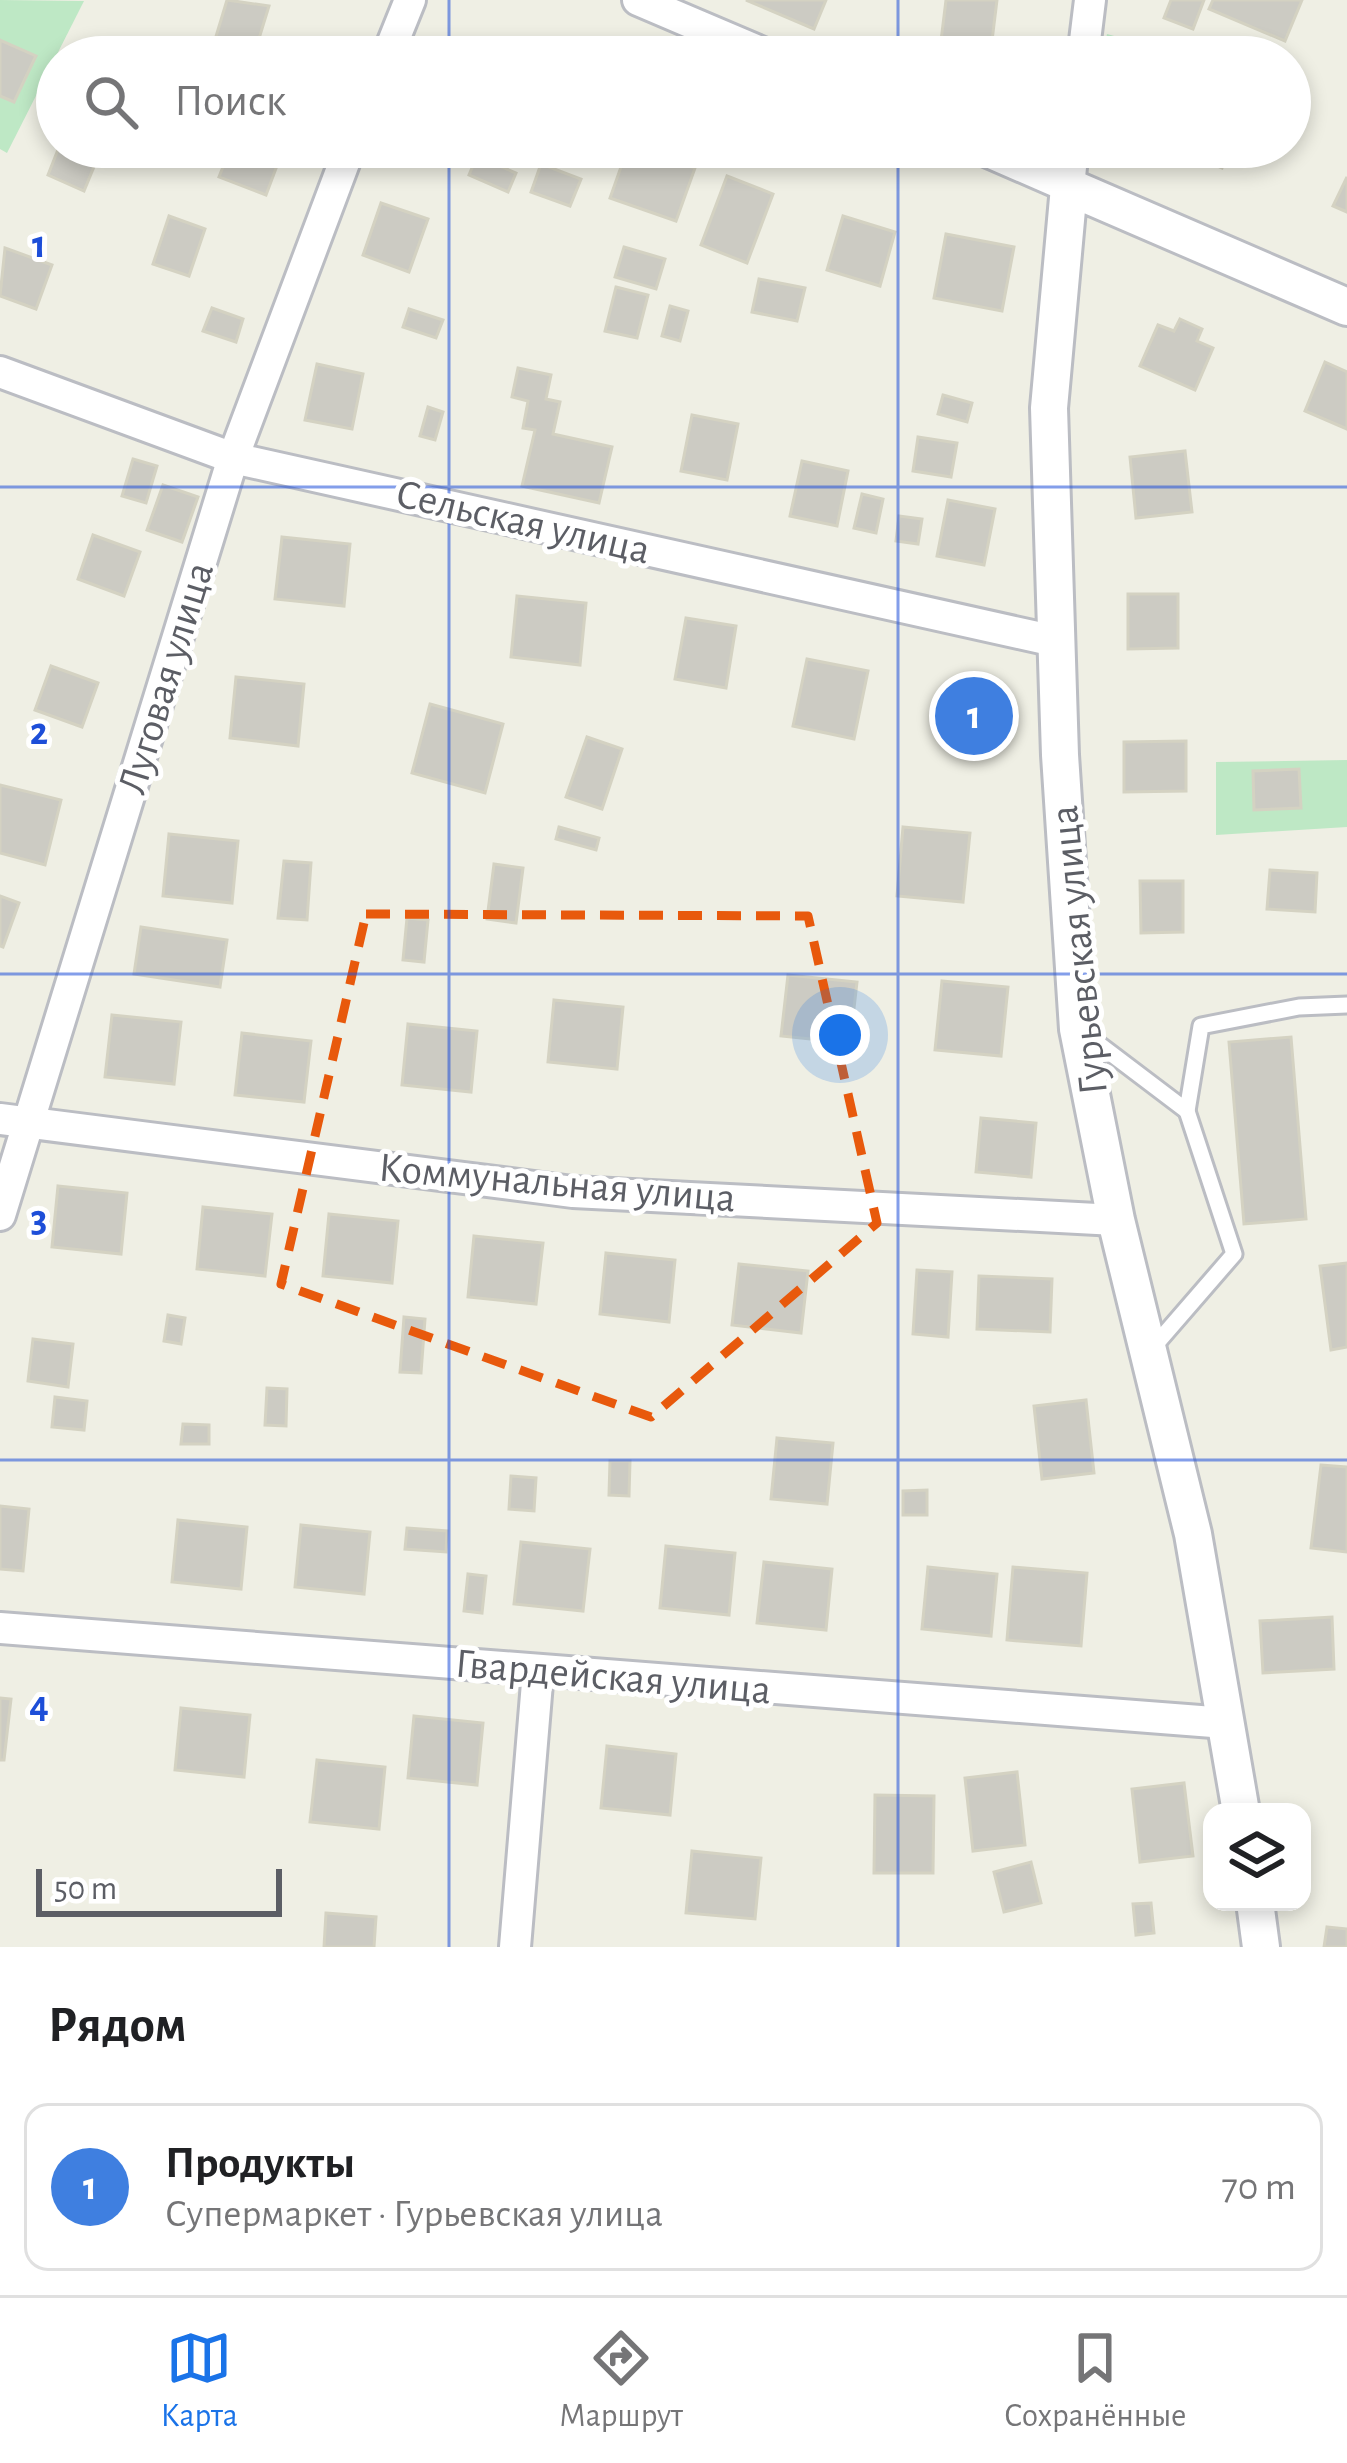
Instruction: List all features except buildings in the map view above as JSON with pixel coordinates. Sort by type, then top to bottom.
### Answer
[{"type":"street","points":[[395,36],[410,0]]},
{"type":"street","points":[[638,0],[723,36]]},
{"type":"street","points":[[1086,36],[1090,0]]},
{"type":"street","name":"Луговая улица","points":[[0,1215],[15,1121],[233,458],[342,168]]},
{"type":"street","points":[[1025,168],[1347,307]]},
{"type":"street","name":"Гурьевская улица","points":[[1071,168],[1049,408],[1055,641],[1078,1029],[1116,1220],[1193,1534],[1239,1803]]},
{"type":"street","name":"Сельская улица","points":[[0,372],[233,458],[1055,641]]},
{"type":"street","name":"Коммунальная улица","points":[[15,1121],[573,1192],[1116,1220]]},
{"type":"street","name":"Гвардейская улица","points":[[0,1628],[1226,1723]]},
{"type":"street","points":[[514,1947],[538,1671]]},
{"type":"street","points":[[1256,1911],[1262,1947]]},
{"type":"lane","points":[[1149,1353],[1234,1254],[1187,1111],[1201,1026],[1299,1007],[1347,1005]]},
{"type":"lane","points":[[1078,1029],[1187,1111]]},
{"type":"highlighted area","points":[[366,914],[808,916],[877,1223],[651,1417],[281,1284]]},
{"type":"green space","points":[[0,0],[84,1],[66,36],[36,36],[36,96],[7,153],[0,149]]},
{"type":"green space","points":[[1347,760],[1347,827],[1216,835],[1216,762]]},
{"type":"place","name":"Продукты","points":[[974,716]]}]
